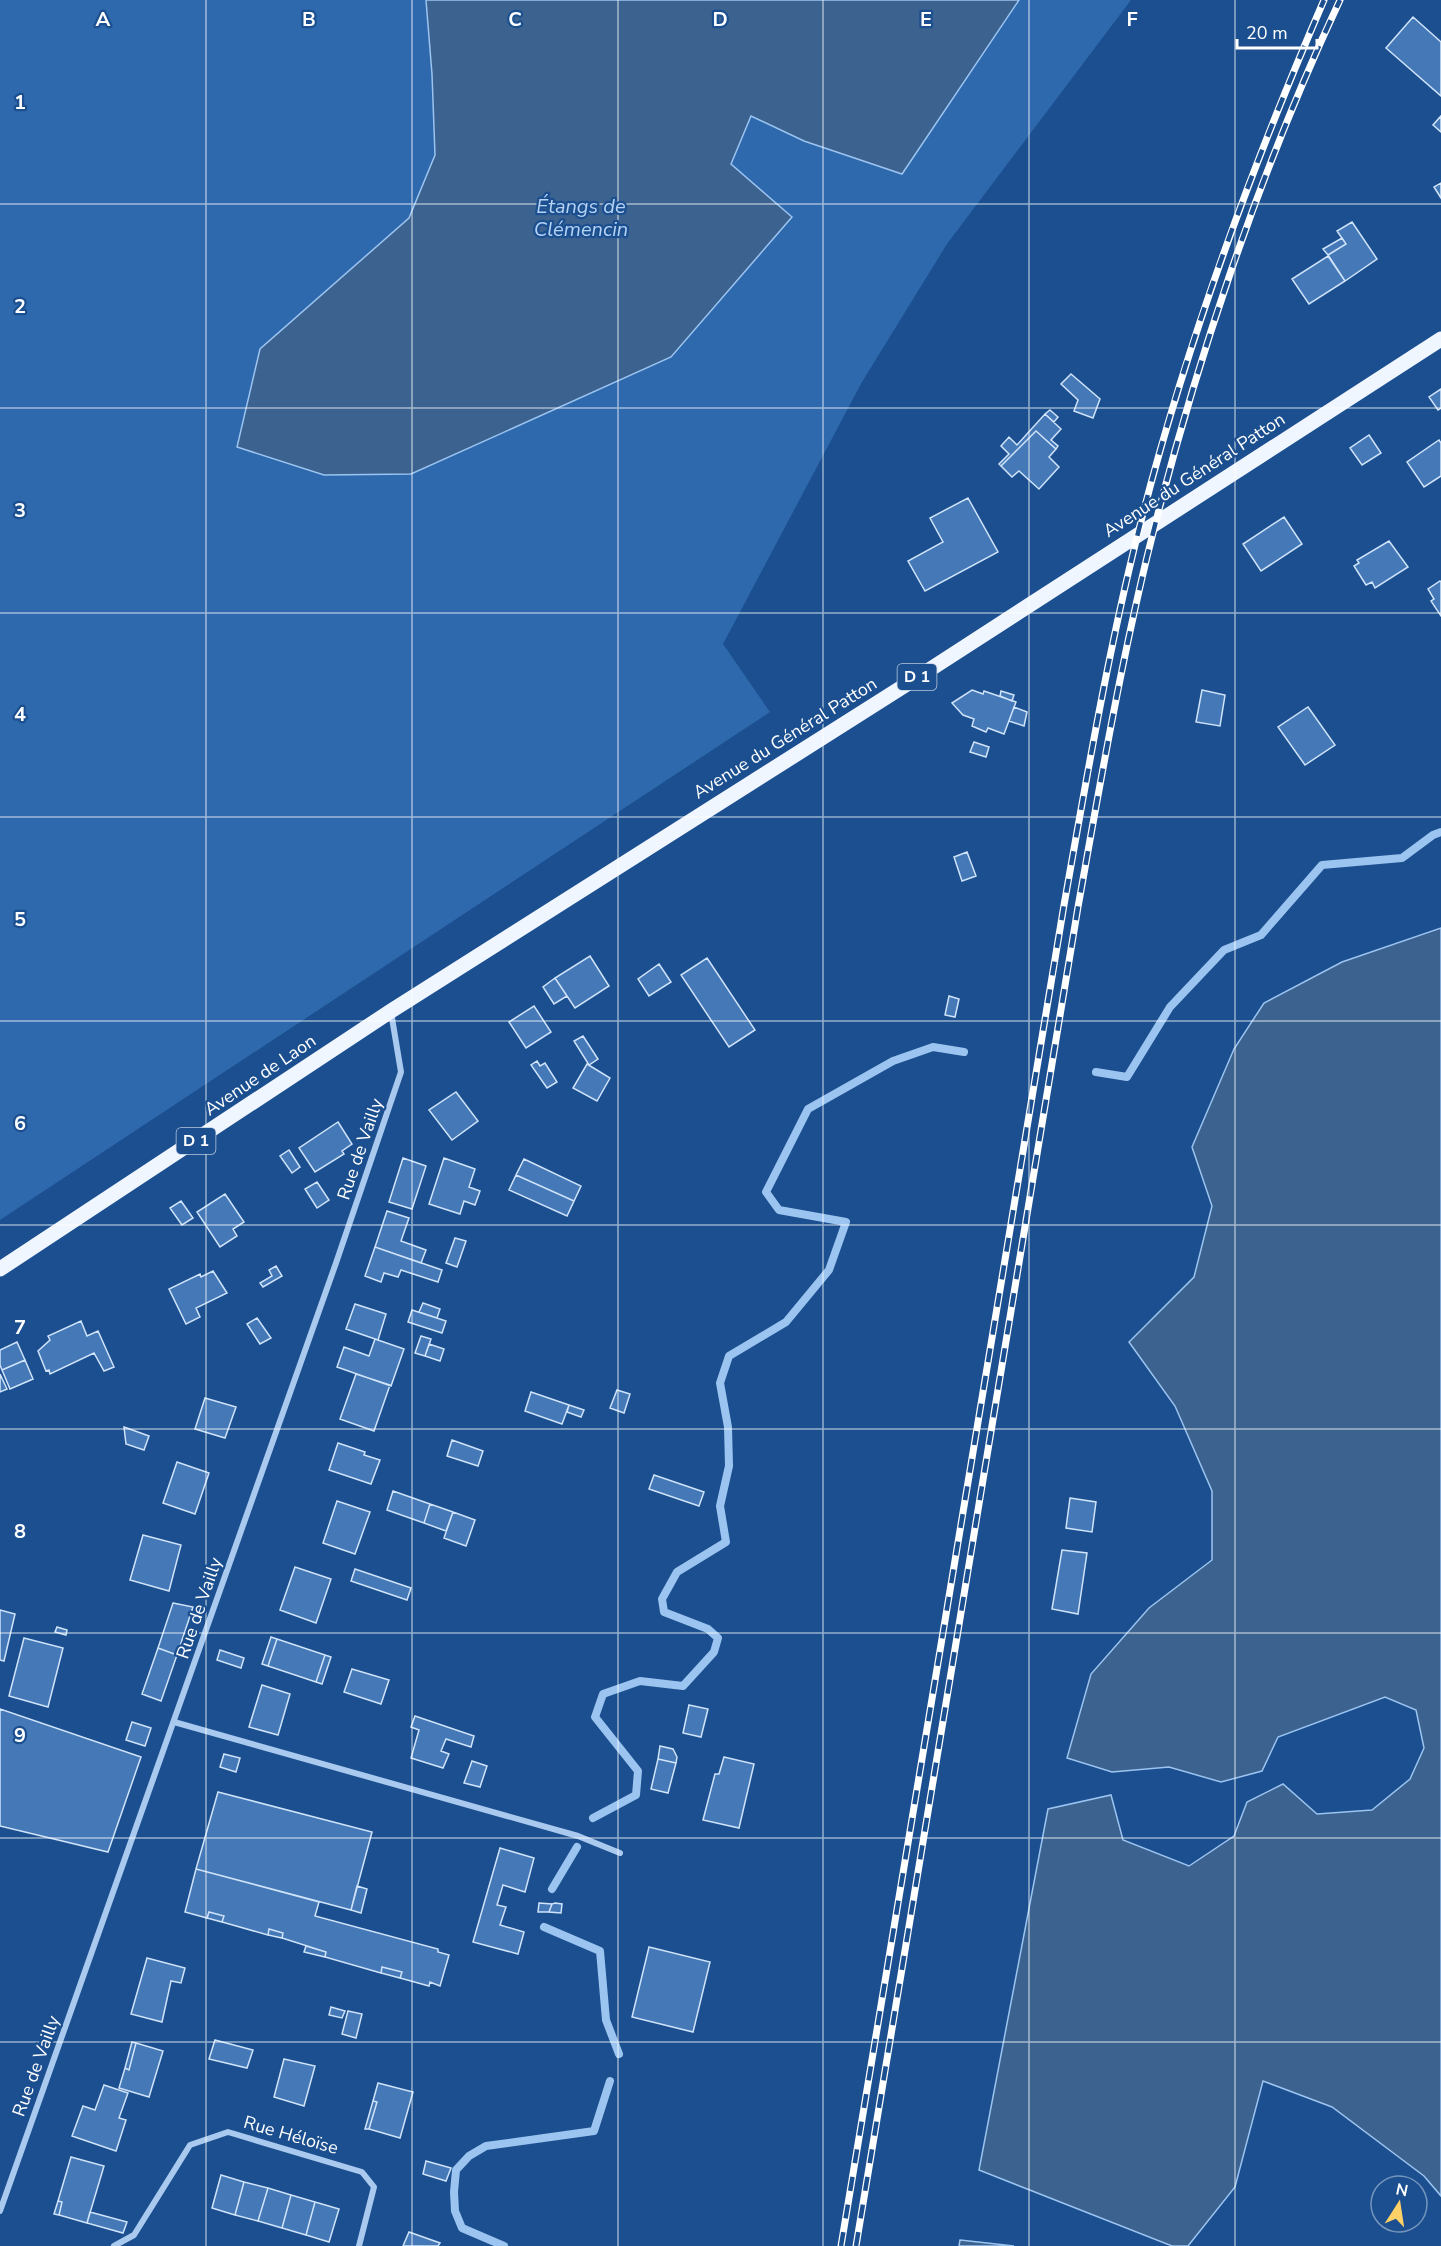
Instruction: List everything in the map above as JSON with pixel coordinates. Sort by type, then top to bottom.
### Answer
[{"type":"main road","name":"Avenue du Général Patton","points":[[391,1011],[926,672],[1441,339]]},
{"type":"main road","name":"Avenue de Laon","points":[[0,1269],[391,1011]]},
{"type":"street","name":"Rue de Vailly","points":[[0,2211],[364,1185],[401,1072],[391,1011]]},
{"type":"street","points":[[174,1722],[578,1836],[620,1853]]},
{"type":"street","name":"Rue Héloïse","points":[[114,2246],[134,2235],[190,2145],[228,2132],[362,2172],[374,2187],[359,2246]]},
{"type":"shaded area","points":[[0,0],[1131,0],[947,244],[862,382],[723,644],[770,712],[0,1220]]},
{"type":"water","name":"Étangs de Clémencin","points":[[426,0],[1019,0],[902,174],[804,141],[751,116],[731,164],[792,217],[671,357],[411,474],[324,475],[237,447],[260,349],[409,218],[435,155]]},
{"type":"water","points":[[1441,928],[1441,2196],[1429,2182],[1429,2174],[1421,2174],[1332,2107],[1263,2081],[1235,2187],[1188,2246],[1172,2246],[979,2170],[1048,1809],[1111,1795],[1123,1840],[1189,1866],[1234,1836],[1247,1802],[1283,1784],[1317,1814],[1372,1810],[1410,1779],[1424,1748],[1416,1710],[1385,1697],[1278,1737],[1262,1771],[1221,1782],[1169,1767],[1112,1772],[1067,1758],[1091,1674],[1149,1608],[1212,1560],[1212,1491],[1175,1406],[1129,1342],[1194,1277],[1212,1206],[1192,1147],[1234,1049],[1264,1003],[1342,962]]},
{"type":"water","points":[[960,2240],[1014,2246],[959,2246]]},
{"type":"building","points":[[1413,17],[1441,42],[1441,96],[1386,48]]},
{"type":"building","points":[[1441,116],[1441,132],[1433,125]]},
{"type":"building","points":[[1441,183],[1441,198],[1434,187]]},
{"type":"building","points":[[1352,222],[1377,259],[1345,281],[1328,255],[1346,244],[1337,231]]},
{"type":"building","points":[[1342,238],[1346,244],[1328,255],[1323,249]]},
{"type":"building","points":[[1328,256],[1345,281],[1309,304],[1292,279]]},
{"type":"building","points":[[1071,374],[1100,399],[1093,418],[1074,411],[1078,400],[1061,384]]},
{"type":"building","points":[[1441,389],[1441,408],[1438,410],[1429,397]]},
{"type":"building","points":[[1050,410],[1058,417],[1054,422],[1045,414]]},
{"type":"building","points":[[1045,414],[1061,429],[1051,440],[1058,446],[1056,449],[1036,431],[1001,466],[999,464],[1009,454],[1001,446],[1009,437],[1017,445]]},
{"type":"building","points":[[1036,431],[1056,449],[1049,457],[1059,467],[1039,489],[1019,471],[1012,477],[1001,466]]},
{"type":"building","points":[[1369,435],[1381,453],[1362,465],[1350,448]]},
{"type":"building","points":[[1439,440],[1441,443],[1441,476],[1424,487],[1407,462]]},
{"type":"building","points":[[968,498],[998,552],[925,591],[908,561],[943,542],[930,518]]},
{"type":"building","points":[[1284,517],[1302,544],[1261,571],[1243,544]]},
{"type":"building","points":[[1389,541],[1408,567],[1375,588],[1372,582],[1366,585],[1354,566],[1359,563],[1357,560]]},
{"type":"building","points":[[1440,581],[1441,616],[1431,601],[1434,599],[1428,589]]},
{"type":"building","points":[[972,690],[983,694],[984,691],[1016,702],[1004,734],[988,728],[986,732],[972,726],[974,719],[963,715],[952,703]]},
{"type":"building","points":[[1202,690],[1225,695],[1220,726],[1196,722]]},
{"type":"building","points":[[1001,691],[1014,695],[1012,701],[1000,696]]},
{"type":"building","points":[[1014,707],[1027,712],[1024,726],[1009,721]]},
{"type":"building","points":[[1308,707],[1335,745],[1305,765],[1278,727]]},
{"type":"building","points":[[974,742],[989,747],[986,757],[970,752]]},
{"type":"building","points":[[967,852],[976,876],[962,881],[954,857]]},
{"type":"building","points":[[590,956],[609,986],[575,1008],[555,978]]},
{"type":"building","points":[[707,958],[755,1030],[729,1047],[681,975]]},
{"type":"building","points":[[659,964],[671,982],[649,996],[638,979]]},
{"type":"building","points":[[555,978],[567,996],[554,1004],[543,987]]},
{"type":"building","points":[[949,996],[959,999],[955,1017],[945,1015]]},
{"type":"building","points":[[534,1006],[551,1032],[526,1048],[509,1022]]},
{"type":"building","points":[[583,1036],[598,1059],[589,1065],[574,1041]]},
{"type":"building","points":[[537,1061],[540,1066],[545,1063],[557,1082],[547,1088],[531,1065]]},
{"type":"building","points":[[587,1064],[610,1078],[597,1101],[573,1088]]},
{"type":"building","points":[[456,1092],[478,1121],[452,1140],[429,1110]]},
{"type":"building","points":[[338,1122],[352,1144],[342,1151],[344,1154],[315,1172],[299,1148]]},
{"type":"building","points":[[289,1150],[300,1167],[292,1173],[280,1156]]},
{"type":"building","points":[[403,1158],[426,1166],[412,1209],[389,1202]]},
{"type":"building","points":[[444,1158],[475,1169],[469,1187],[480,1191],[475,1205],[464,1201],[460,1214],[429,1204]]},
{"type":"building","points":[[524,1159],[581,1186],[574,1201],[516,1175]]},
{"type":"building","points":[[516,1175],[574,1201],[567,1216],[509,1190]]},
{"type":"building","points":[[317,1182],[329,1200],[317,1208],[305,1189]]},
{"type":"building","points":[[225,1194],[244,1222],[233,1229],[237,1236],[220,1247],[197,1212]]},
{"type":"building","points":[[181,1201],[193,1218],[182,1225],[170,1208]]},
{"type":"building","points":[[387,1211],[409,1218],[401,1241],[426,1250],[421,1263],[375,1247]]},
{"type":"building","points":[[455,1238],[466,1241],[457,1267],[446,1263]]},
{"type":"building","points":[[375,1247],[442,1270],[438,1282],[401,1270],[398,1277],[384,1273],[381,1282],[365,1276]]},
{"type":"building","points":[[276,1266],[282,1276],[263,1287],[260,1283],[272,1276],[269,1270]]},
{"type":"building","points":[[213,1271],[227,1293],[196,1308],[200,1317],[186,1324],[169,1289],[200,1274],[201,1277]]},
{"type":"building","points":[[423,1303],[440,1309],[437,1318],[419,1312]]},
{"type":"building","points":[[355,1304],[386,1314],[378,1340],[346,1329]]},
{"type":"building","points":[[412,1310],[446,1321],[442,1333],[408,1322]]},
{"type":"building","points":[[257,1318],[271,1338],[260,1344],[247,1324]]},
{"type":"building","points":[[81,1321],[87,1336],[98,1331],[114,1367],[104,1371],[94,1353],[50,1374],[49,1370],[46,1371],[38,1351],[50,1340],[48,1336]]},
{"type":"building","points":[[421,1336],[431,1339],[425,1356],[415,1353]]},
{"type":"building","points":[[375,1339],[404,1349],[391,1386],[337,1367],[344,1347],[369,1356]]},
{"type":"building","points":[[17,1342],[25,1360],[2,1370],[0,1350]]},
{"type":"building","points":[[429,1344],[444,1349],[440,1361],[425,1356]]},
{"type":"building","points":[[25,1360],[33,1379],[10,1389],[2,1370]]},
{"type":"building","points":[[0,1374],[7,1389],[0,1392]]},
{"type":"building","points":[[356,1374],[390,1385],[374,1431],[340,1419]]},
{"type":"building","points":[[617,1390],[630,1394],[624,1413],[610,1408]]},
{"type":"building","points":[[531,1392],[569,1405],[562,1424],[525,1411]]},
{"type":"building","points":[[205,1398],[236,1407],[225,1438],[195,1429]]},
{"type":"building","points":[[569,1405],[584,1410],[581,1417],[567,1412]]},
{"type":"building","points":[[124,1427],[149,1436],[144,1450],[126,1444]]},
{"type":"building","points":[[452,1440],[483,1451],[478,1466],[447,1456]]},
{"type":"building","points":[[338,1443],[380,1460],[371,1484],[329,1470]]},
{"type":"building","points":[[177,1462],[209,1473],[195,1514],[163,1503]]},
{"type":"building","points":[[654,1475],[704,1492],[699,1506],[649,1489]]},
{"type":"building","points":[[393,1491],[430,1504],[424,1523],[387,1510]]},
{"type":"building","points":[[1070,1498],[1096,1502],[1092,1532],[1066,1528]]},
{"type":"building","points":[[337,1501],[370,1512],[355,1554],[323,1543]]},
{"type":"building","points":[[430,1504],[453,1512],[446,1531],[424,1523]]},
{"type":"building","points":[[453,1512],[475,1520],[466,1546],[444,1538]]},
{"type":"building","points":[[143,1535],[181,1545],[169,1591],[130,1580]]},
{"type":"building","points":[[1062,1550],[1087,1553],[1078,1614],[1052,1609]]},
{"type":"building","points":[[295,1567],[331,1579],[316,1623],[280,1610]]},
{"type":"building","points":[[355,1569],[411,1588],[407,1600],[351,1581]]},
{"type":"building","points":[[173,1603],[193,1607],[177,1655],[158,1648]]},
{"type":"building","points":[[0,1610],[15,1614],[4,1661],[0,1660]]},
{"type":"building","points":[[57,1627],[67,1630],[66,1635],[55,1632]]},
{"type":"building","points":[[271,1637],[277,1639],[268,1666],[262,1664]]},
{"type":"building","points":[[24,1638],[63,1648],[48,1707],[9,1696]]},
{"type":"building","points":[[277,1639],[325,1655],[316,1682],[268,1666]]},
{"type":"building","points":[[158,1648],[177,1655],[161,1701],[142,1694]]},
{"type":"building","points":[[220,1650],[244,1658],[241,1668],[217,1660]]},
{"type":"building","points":[[325,1655],[331,1657],[322,1684],[316,1682]]},
{"type":"building","points":[[352,1669],[389,1680],[381,1704],[344,1692]]},
{"type":"building","points":[[262,1685],[290,1694],[278,1735],[249,1727]]},
{"type":"building","points":[[689,1705],[708,1709],[701,1737],[683,1733]]},
{"type":"building","points":[[0,1709],[141,1757],[108,1852],[0,1826]]},
{"type":"building","points":[[415,1716],[474,1736],[471,1747],[446,1739],[441,1751],[449,1754],[443,1768],[411,1758],[419,1730],[411,1727]]},
{"type":"building","points":[[132,1722],[151,1728],[145,1746],[126,1740]]},
{"type":"building","points":[[660,1746],[673,1749],[677,1757],[676,1763],[658,1759]]},
{"type":"building","points":[[224,1754],[240,1758],[236,1772],[220,1767]]},
{"type":"building","points":[[724,1757],[754,1764],[739,1828],[703,1820],[715,1774],[719,1774]]},
{"type":"building","points":[[658,1759],[676,1763],[668,1793],[651,1789]]},
{"type":"building","points":[[472,1761],[487,1766],[480,1787],[464,1783]]},
{"type":"building","points":[[218,1792],[372,1832],[351,1910],[196,1869]]},
{"type":"building","points":[[500,1848],[534,1858],[525,1892],[503,1885],[497,1905],[506,1907],[500,1925],[524,1932],[518,1954],[473,1942]]},
{"type":"building","points":[[196,1869],[319,1902],[315,1916],[438,1949],[438,1952],[449,1955],[440,1986],[430,1982],[429,1986],[400,1978],[402,1972],[382,1967],[381,1973],[325,1957],[326,1952],[282,1938],[283,1933],[269,1929],[268,1935],[222,1922],[224,1916],[209,1912],[207,1918],[185,1912]]},
{"type":"building","points":[[357,1886],[367,1889],[361,1913],[351,1910]]},
{"type":"building","points":[[539,1903],[552,1904],[549,1912],[538,1912]]},
{"type":"building","points":[[552,1904],[562,1904],[561,1913],[549,1912]]},
{"type":"building","points":[[209,1912],[224,1916],[222,1922],[207,1918]]},
{"type":"building","points":[[269,1929],[283,1933],[282,1938],[268,1935]]},
{"type":"building","points":[[306,1946],[326,1952],[325,1957],[304,1952]]},
{"type":"building","points":[[649,1947],[710,1962],[693,2032],[632,2017]]},
{"type":"building","points":[[147,1958],[185,1968],[181,1983],[171,1981],[162,2022],[131,2014]]},
{"type":"building","points":[[382,1967],[402,1972],[400,1978],[381,1973]]},
{"type":"building","points":[[331,2007],[345,2011],[342,2018],[329,2015]]},
{"type":"building","points":[[348,2011],[362,2014],[356,2038],[342,2034]]},
{"type":"building","points":[[215,2040],[253,2050],[247,2068],[209,2059]]},
{"type":"building","points":[[132,2042],[136,2043],[129,2070],[125,2068]]},
{"type":"building","points":[[136,2043],[163,2051],[149,2097],[119,2088],[125,2068],[129,2070]]},
{"type":"building","points":[[284,2059],[315,2066],[304,2106],[274,2097]]},
{"type":"building","points":[[378,2083],[413,2092],[400,2138],[369,2129],[377,2102],[373,2101]]},
{"type":"building","points":[[104,2085],[128,2093],[119,2118],[126,2120],[116,2151],[72,2136],[83,2106],[95,2110]]},
{"type":"building","points":[[373,2101],[377,2102],[369,2129],[365,2129]]},
{"type":"building","points":[[71,2157],[104,2166],[87,2223],[59,2215],[62,2202],[58,2201]]},
{"type":"building","points":[[426,2161],[451,2168],[446,2181],[423,2174]]},
{"type":"building","points":[[221,2175],[244,2182],[235,2215],[212,2208]]},
{"type":"building","points":[[244,2182],[268,2188],[258,2221],[235,2215]]},
{"type":"building","points":[[268,2188],[291,2195],[282,2228],[258,2221]]},
{"type":"building","points":[[291,2195],[315,2202],[306,2235],[282,2228]]},
{"type":"building","points":[[58,2201],[62,2202],[59,2215],[54,2214]]},
{"type":"building","points":[[315,2202],[339,2209],[329,2242],[306,2235]]},
{"type":"building","points":[[90,2212],[127,2222],[123,2233],[87,2223]]},
{"type":"building","points":[[409,2232],[440,2243],[438,2246],[403,2246]]},
{"type":"waterway","points":[[1096,1072],[1127,1077],[1170,1007],[1224,950],[1261,935],[1322,865],[1402,858],[1433,835],[1441,832]]},
{"type":"waterway","points":[[593,1818],[636,1795],[638,1771],[595,1717],[603,1694],[640,1681],[683,1686],[714,1652],[718,1638],[708,1629],[664,1612],[662,1599],[677,1572],[726,1542],[720,1506],[729,1466],[728,1427],[720,1383],[729,1356],[786,1322],[829,1270],[846,1222],[779,1210],[766,1192],[808,1109],[893,1061],[933,1047],[964,1052]]},
{"type":"waterway","points":[[552,1889],[577,1847]]},
{"type":"waterway","points":[[544,1927],[600,1951],[606,2020],[619,2054]]},
{"type":"waterway","points":[[504,2246],[462,2228],[455,2211],[456,2170],[469,2156],[486,2146],[594,2131],[610,2081]]},
{"type":"railway","points":[[841,2246],[1064,905],[1094,737],[1129,570],[1168,424],[1214,281],[1266,140],[1324,0]]},
{"type":"railway","points":[[856,2246],[1078,907],[1127,644],[1165,487],[1230,274],[1282,135],[1340,0]]}]
